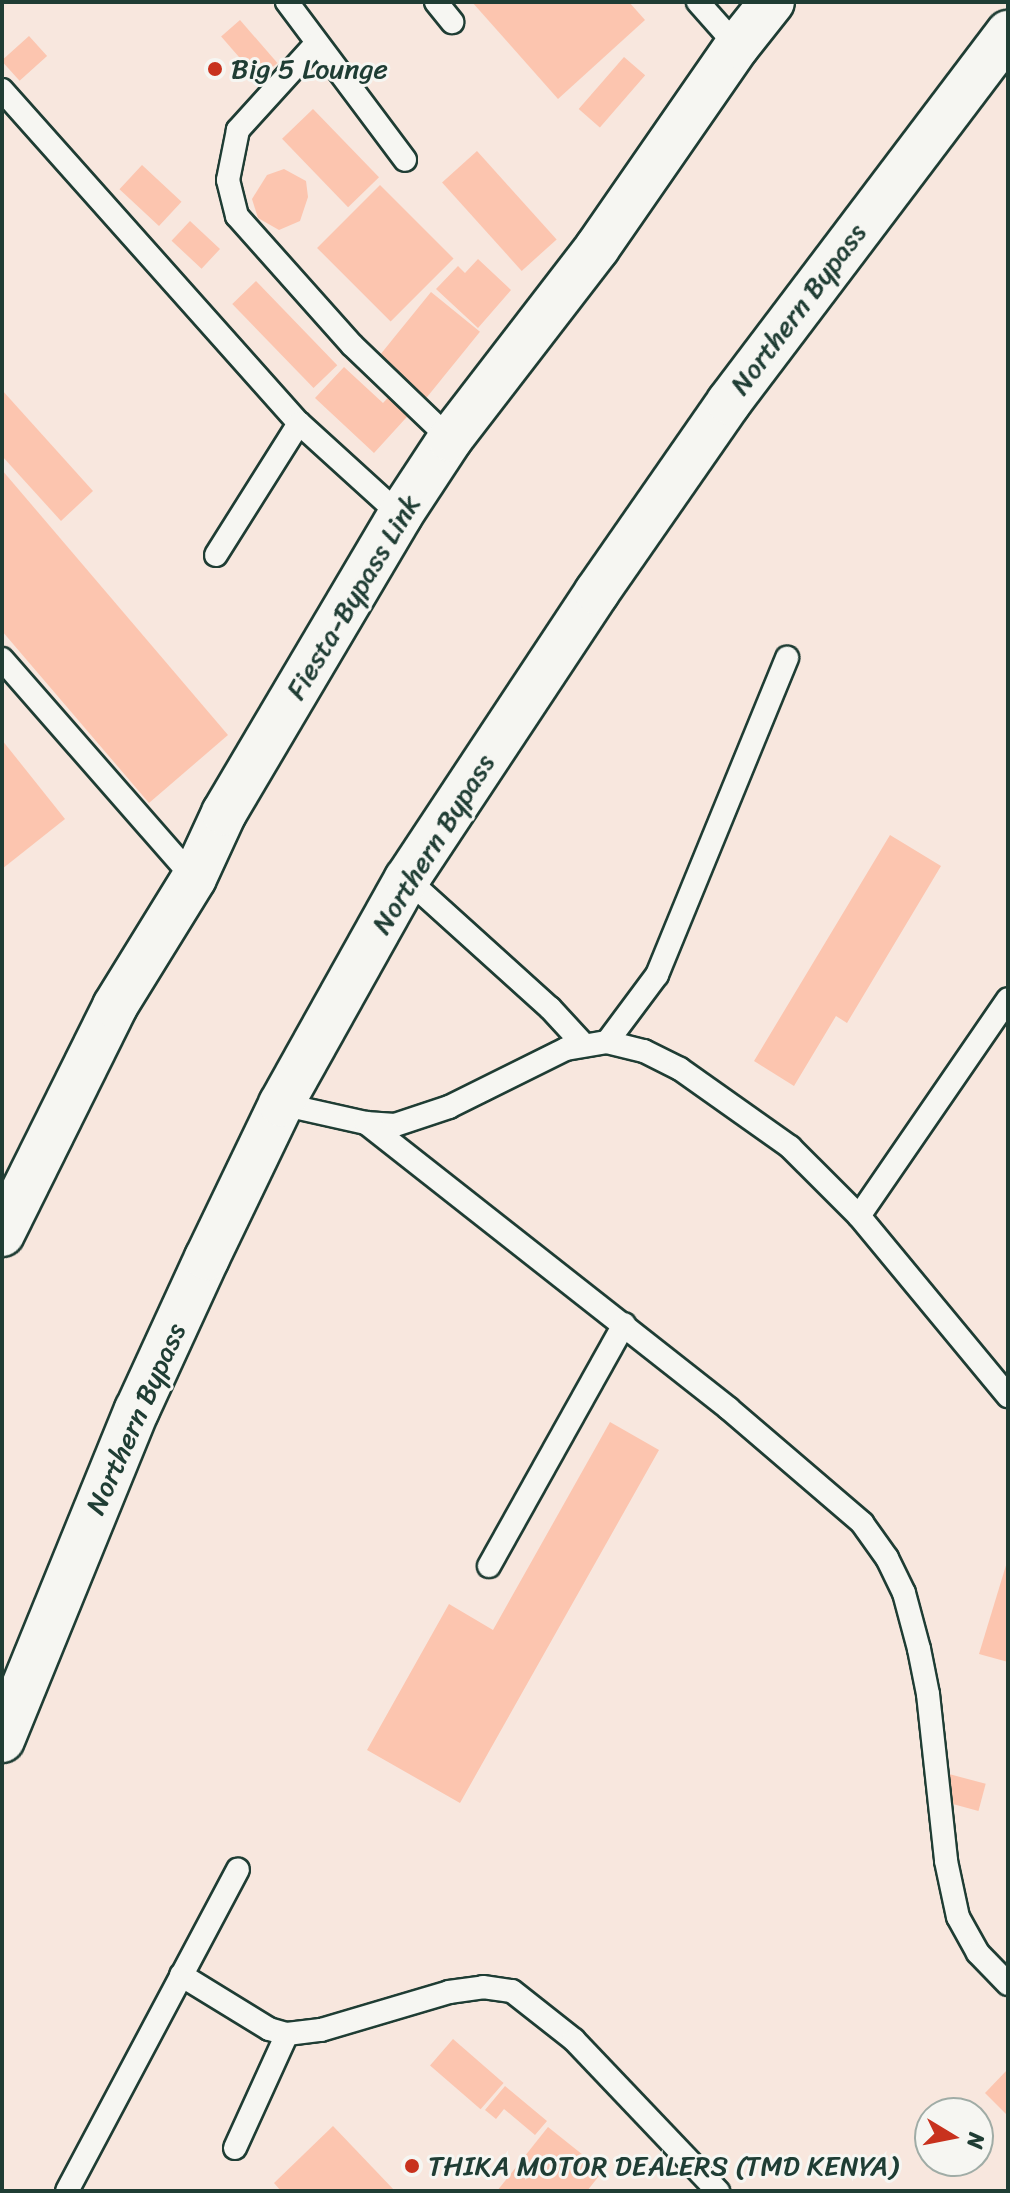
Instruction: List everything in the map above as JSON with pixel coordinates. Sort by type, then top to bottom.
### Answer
[{"type":"main road","name":"Fiesta-Bypass Link","points":[[4,1218],[115,1006],[194,878],[224,813],[400,515],[450,439],[597,248],[737,46],[772,2]]},
{"type":"main road","name":"Northern Bypass","points":[[2,1740],[137,1410],[281,1104],[407,879],[597,592],[729,402],[1008,33]]},
{"type":"lane","points":[[287,2],[315,45],[405,160]]},
{"type":"lane","points":[[436,2],[452,22]]},
{"type":"lane","points":[[698,2],[737,46]]},
{"type":"lane","points":[[315,45],[238,130],[228,180],[237,216],[352,345],[450,439]]},
{"type":"lane","points":[[2,90],[299,423],[400,515]]},
{"type":"lane","points":[[216,555],[299,423]]},
{"type":"lane","points":[[607,1042],[657,975],[787,658]]},
{"type":"lane","points":[[2,659],[194,878]]},
{"type":"lane","points":[[407,879],[550,1008],[584,1045]]},
{"type":"lane","points":[[859,1216],[1008,999]]},
{"type":"lane","points":[[281,1104],[366,1123],[395,1125],[437,1111],[549,1055],[607,1042],[644,1051],[680,1069],[790,1147],[859,1216],[1008,1396]]},
{"type":"lane","points":[[366,1123],[624,1324],[862,1523],[887,1558],[904,1593],[919,1649],[928,1694],[946,1861],[958,1917],[978,1953],[1008,1984]]},
{"type":"lane","points":[[489,1566],[624,1324]]},
{"type":"lane","points":[[67,2191],[238,1870]]},
{"type":"lane","points":[[181,1975],[269,2029],[287,2034],[321,2030],[449,1992],[483,1987],[512,1991],[574,2040],[711,2188]]},
{"type":"lane","points":[[235,2148],[287,2034]]},
{"type":"building","points":[[472,2],[629,2],[645,20],[558,99]]},
{"type":"building","points":[[240,20],[277,63],[259,79],[221,36]]},
{"type":"building","points":[[29,36],[47,56],[20,81],[2,60]]},
{"type":"building","points":[[624,57],[645,75],[600,127],[579,109]]},
{"type":"building","points":[[313,109],[379,177],[348,207],[282,139]]},
{"type":"building","points":[[477,151],[557,239],[522,271],[442,182]]},
{"type":"building","points":[[142,165],[181,202],[159,226],[119,189]]},
{"type":"building","points":[[284,169],[306,181],[308,197],[300,221],[279,230],[258,218],[252,199],[267,175]]},
{"type":"building","points":[[380,185],[454,259],[391,321],[317,248]]},
{"type":"building","points":[[190,221],[220,249],[202,269],[172,241]]},
{"type":"building","points":[[478,259],[511,290],[478,328],[436,289],[458,266],[465,273]]},
{"type":"building","points":[[256,281],[337,365],[314,388],[232,304]]},
{"type":"building","points":[[431,292],[480,332],[426,398],[378,358]]},
{"type":"building","points":[[344,367],[383,403],[396,389],[415,408],[374,453],[315,398]]},
{"type":"building","points":[[2,390],[93,491],[61,521],[2,456]]},
{"type":"building","points":[[2,470],[228,735],[149,803],[2,631]]},
{"type":"building","points":[[2,740],[65,819],[2,869]]},
{"type":"building","points":[[890,835],[941,866],[847,1023],[836,1016],[794,1086],[754,1061]]},
{"type":"building","points":[[610,1422],[659,1450],[460,1803],[367,1750],[449,1604],[493,1630]]},
{"type":"building","points":[[1008,1563],[1008,1662],[979,1654]]},
{"type":"building","points":[[949,1774],[986,1784],[978,1811],[942,1801]]},
{"type":"building","points":[[453,2039],[504,2083],[481,2109],[430,2065]]},
{"type":"building","points":[[1008,2069],[1008,2116],[994,2102],[994,2097],[985,2093]]},
{"type":"building","points":[[505,2086],[547,2121],[535,2135],[504,2109],[496,2119],[485,2110]]},
{"type":"building","points":[[333,2126],[395,2191],[281,2191],[274,2183]]},
{"type":"building","points":[[548,2127],[603,2171],[587,2191],[497,2191]]},
{"type":"place","name":"Big 5 Lounge","points":[[215,69]]},
{"type":"place","name":"THIKA MOTOR DEALERS (TMD KENYA)","points":[[412,2166]]}]
